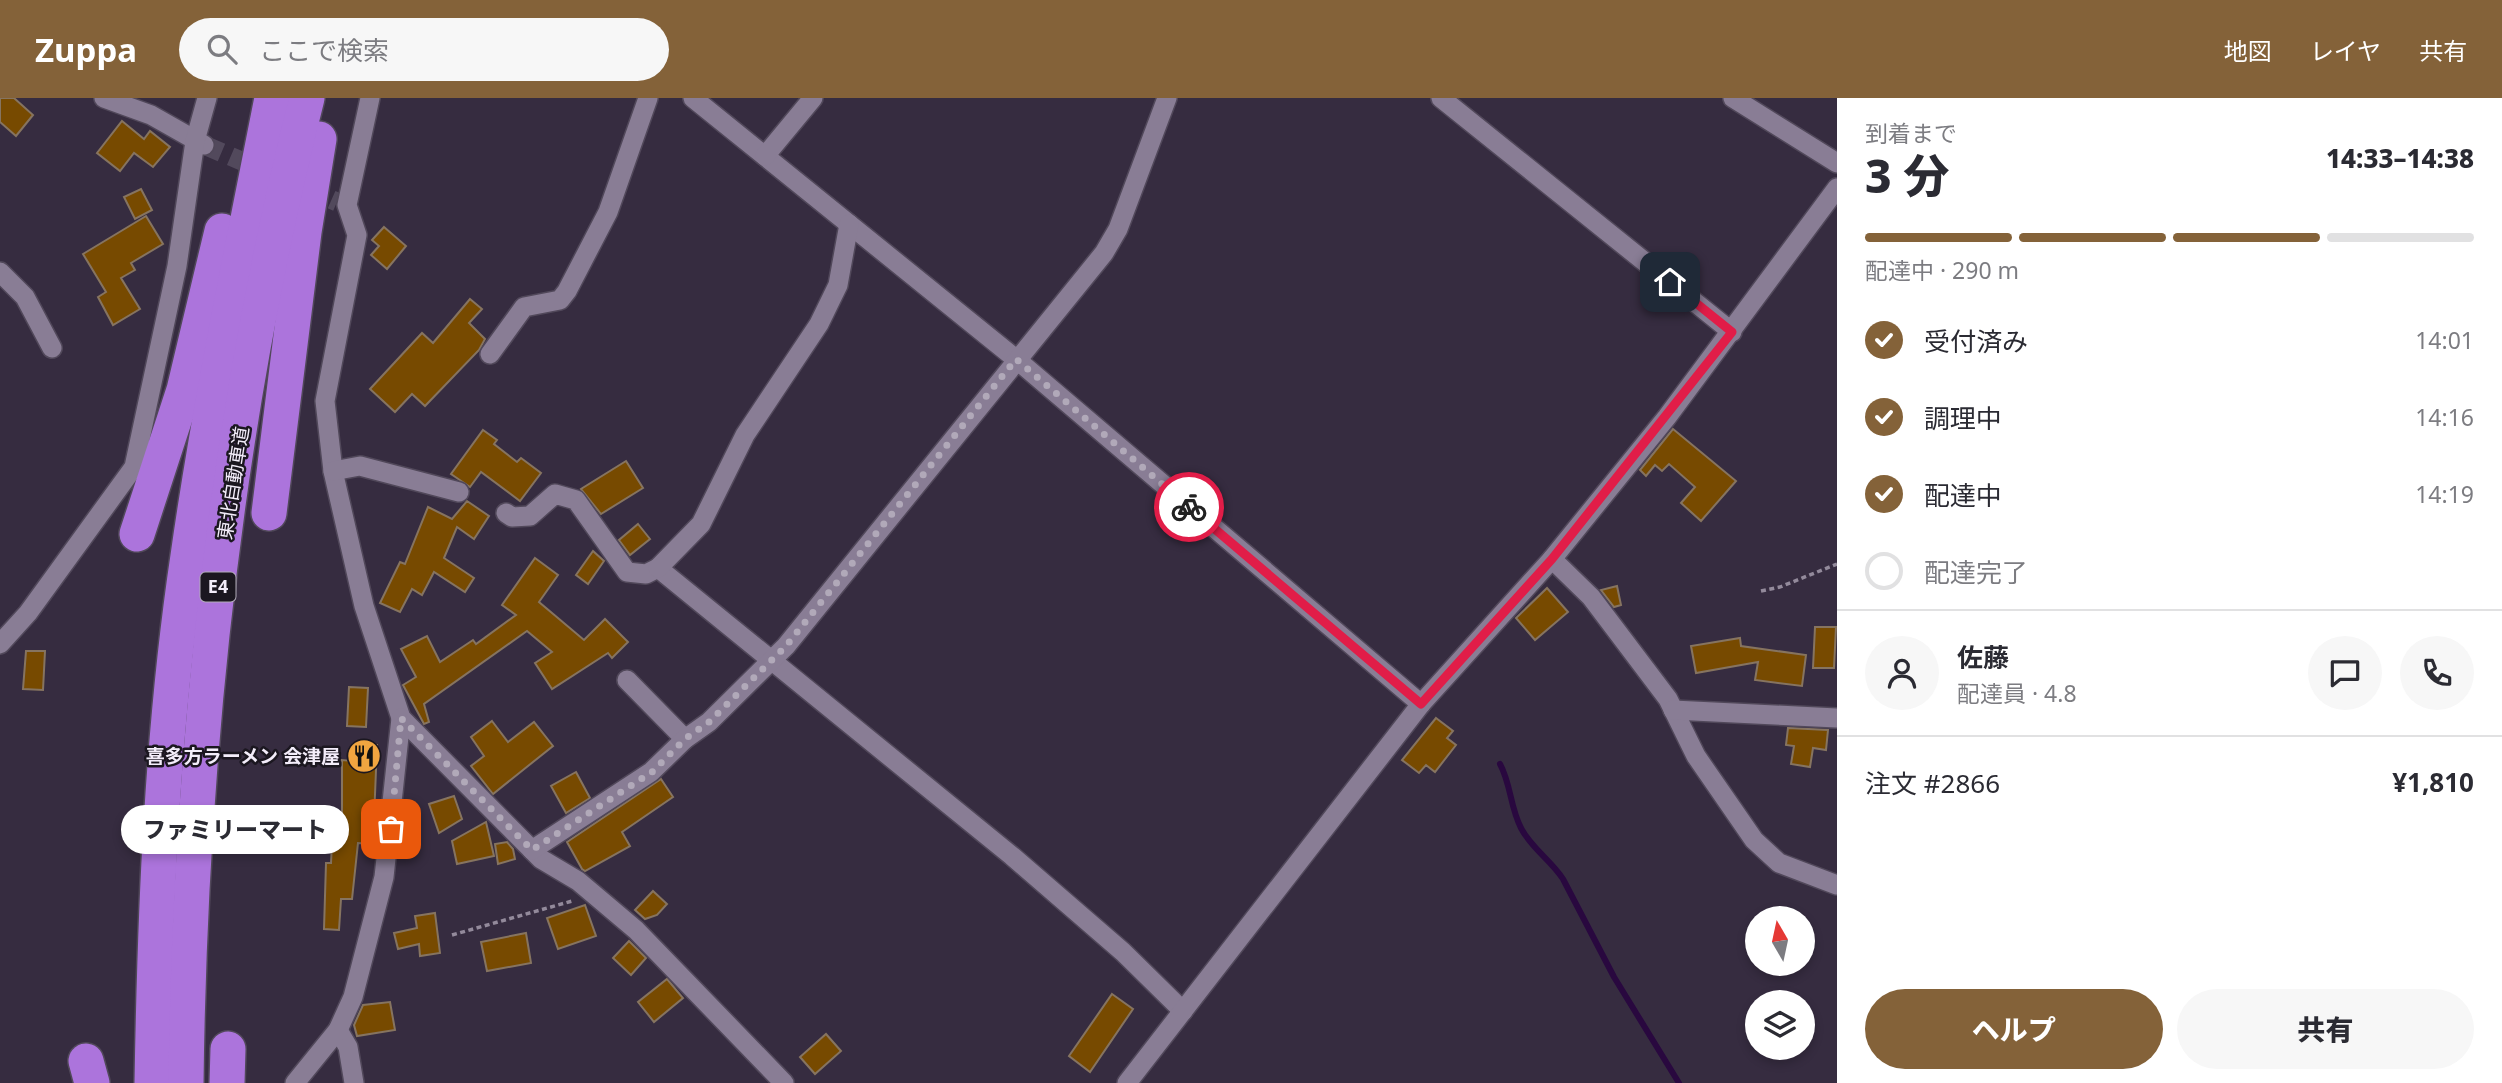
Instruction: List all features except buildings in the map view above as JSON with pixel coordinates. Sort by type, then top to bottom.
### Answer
[{"type":"highway","points":[[136,534],[184,390],[254,98]]},
{"type":"highway","name":"東北自動車道","points":[[152,1083],[156,912],[169,724],[187,558],[213,390],[272,98]]},
{"type":"highway","name":"東北自動車道","points":[[186,1083],[190,905],[202,726],[224,536],[256,344],[307,98]]},
{"type":"highway","points":[[269,513],[304,232],[327,98]]},
{"type":"street","points":[[104,98],[151,115],[200,143]]},
{"type":"street","points":[[0,644],[28,613],[134,467],[177,266],[207,98]]},
{"type":"street","points":[[295,1083],[338,1030],[353,997],[384,877],[401,718],[364,606],[333,471],[325,401],[357,235],[342,204],[370,98]]},
{"type":"street","points":[[490,354],[524,307],[560,300],[566,291],[608,212],[648,98]]},
{"type":"street","points":[[693,98],[1016,359],[1421,704]]},
{"type":"street","points":[[765,156],[813,98]]},
{"type":"street","points":[[532,850],[652,772],[685,739],[709,722],[773,659],[1104,253],[1118,229],[1167,98]]},
{"type":"street","points":[[1441,98],[1732,332]]},
{"type":"street","points":[[1733,98],[1837,163]]},
{"type":"street","points":[[1127,1083],[1421,704],[1552,559],[1732,332],[1837,188]]},
{"type":"street","points":[[506,513],[512,517],[530,516],[555,494],[563,495],[576,500],[627,572],[646,574],[658,568],[701,524],[745,435],[819,324],[838,285],[849,224]]},
{"type":"street","points":[[0,272],[24,297],[52,348]]},
{"type":"street","points":[[333,471],[360,466],[459,492]]},
{"type":"street","points":[[1552,559],[1591,597],[1673,710],[1696,756],[1754,840],[1779,863],[1818,881],[1837,885]]},
{"type":"street","points":[[658,568],[1012,856],[1123,951],[1183,1011]]},
{"type":"street","points":[[627,680],[685,739]]},
{"type":"street","points":[[1673,710],[1837,718]]},
{"type":"street","points":[[401,718],[532,850],[594,895],[636,930],[784,1083]]},
{"type":"street","points":[[338,1030],[348,1047],[354,1083]]},
{"type":"path","points":[[1760,591],[1780,587],[1837,564]]},
{"type":"path","points":[[452,935],[594,895]]},
{"type":"waterway","points":[[1500,764],[1521,828],[1563,879],[1614,977],[1679,1083]]},
{"type":"tunnel","points":[[204,145],[265,171]]},
{"type":"tunnel","points":[[305,188],[337,202]]},
{"type":"way so far","points":[[391,829],[401,718],[532,850],[652,772],[685,739],[709,722],[786,646],[1016,359],[1189,507]]},
{"type":"place","name":"喜多方ラーメン 会津屋","points":[[364,756]]},
{"type":"place","name":"ファミリーマート","points":[[391,829]]},
{"type":"route","points":[[1189,507],[1421,704],[1552,559],[1732,332],[1670,282]]}]
